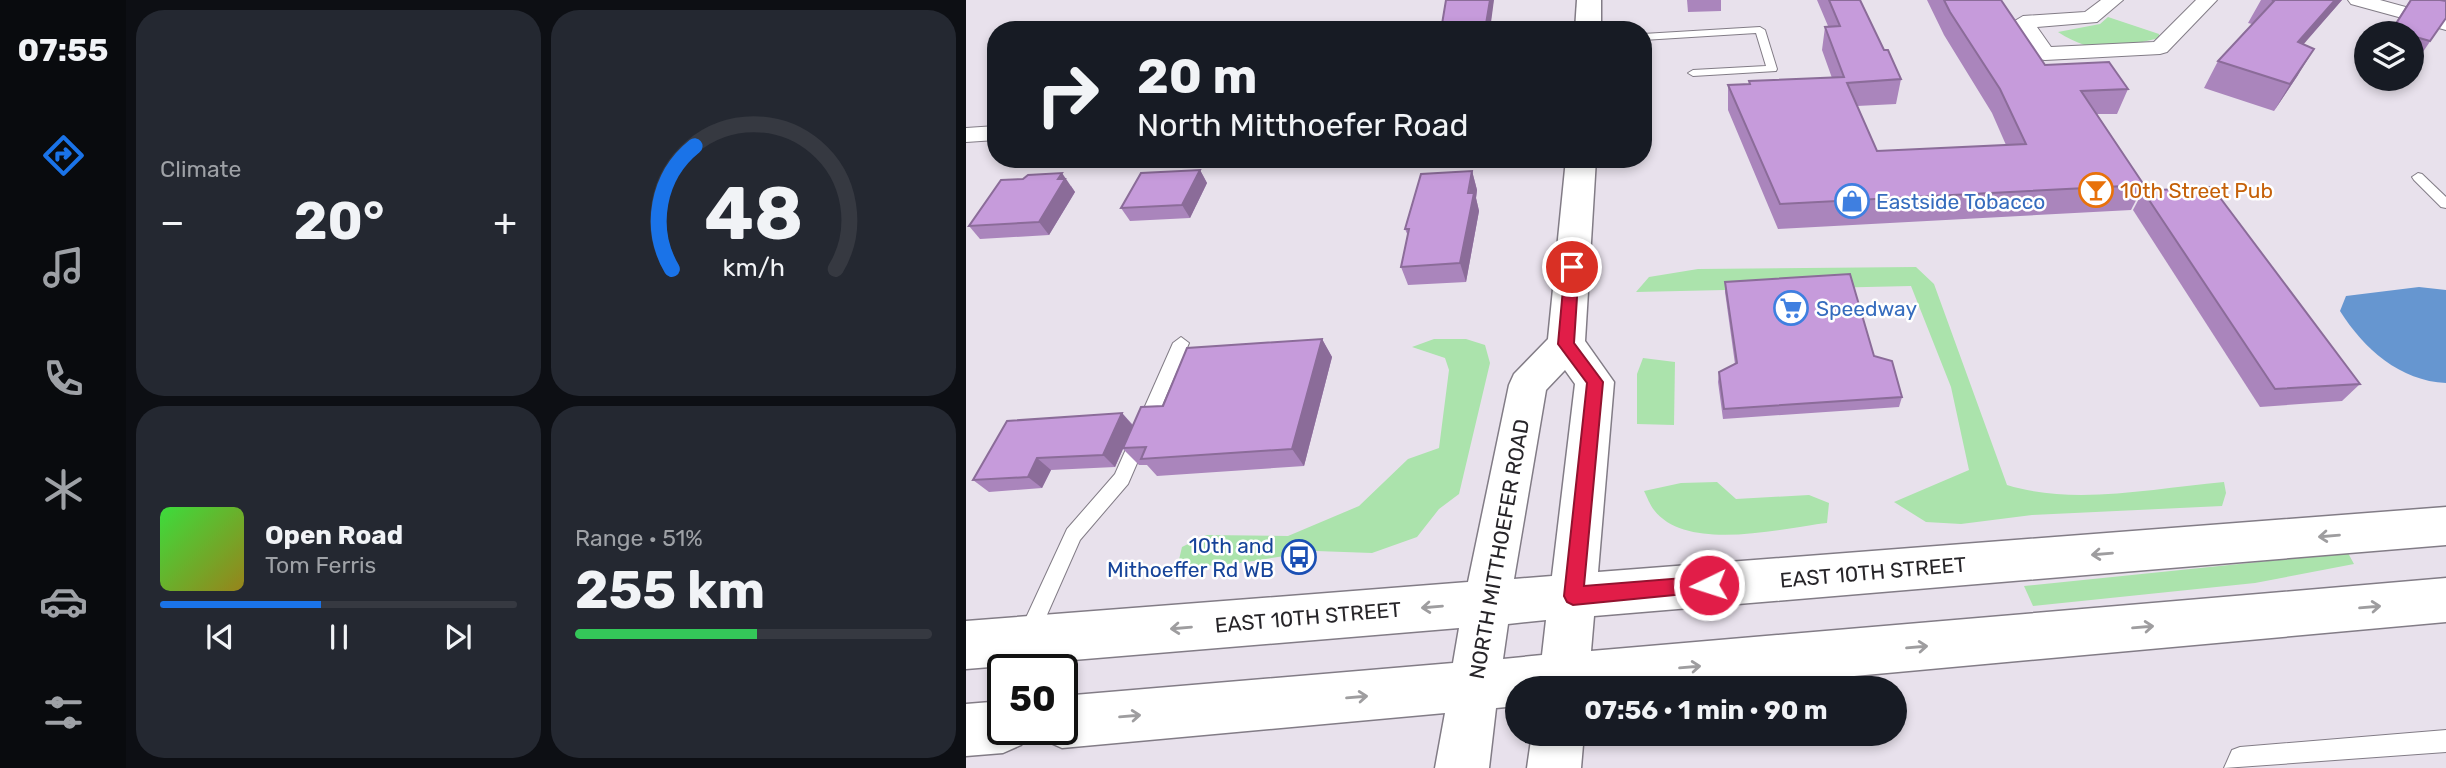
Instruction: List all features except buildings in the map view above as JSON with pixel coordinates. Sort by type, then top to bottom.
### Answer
[{"type":"main road","points":[[1588,21],[1589,0]]},
{"type":"main road","points":[[1564,676],[1595,382],[1566,344],[1580,168]]},
{"type":"main road","name":"NORTH MITTHOEFER ROAD","points":[[1462,768],[1487,603],[1528,385],[1566,344]]},
{"type":"main road","name":"EAST 10TH STREET","points":[[966,645],[2446,526]]},
{"type":"main road","points":[[1637,676],[2446,600]]},
{"type":"main road","points":[[1078,721],[1505,685]]},
{"type":"main road","points":[[966,730],[987,728]]},
{"type":"main road","points":[[1553,768],[1556,746]]},
{"type":"street","points":[[2113,0],[2090,19],[2024,22],[2045,54],[2160,48],[2207,0]]},
{"type":"street","points":[[2358,0],[2446,24]]},
{"type":"street","points":[[966,135],[987,134]]},
{"type":"lane","points":[[1652,36],[1760,30],[1772,69],[1693,74]]},
{"type":"lane","points":[[2418,177],[2446,204]]},
{"type":"lane","points":[[1026,640],[1073,536],[1122,479],[1181,344]]},
{"type":"lane","points":[[2235,768],[2240,758],[2446,741]]},
{"type":"green space","points":[[2108,17],[2159,34],[2159,38],[2118,47],[2096,48],[2058,32],[2100,24]]},
{"type":"green space","points":[[1916,267],[1934,284],[2007,485],[2033,491],[2087,495],[2224,482],[2226,493],[2222,506],[2032,515],[1961,524],[1926,522],[1894,502],[1969,470],[1951,387],[1911,286],[1636,292],[1649,277],[1698,269]]},
{"type":"green space","points":[[1434,339],[1466,339],[1485,345],[1490,363],[1459,494],[1439,509],[1417,537],[1372,553],[1316,551],[1234,564],[1177,568],[1182,547],[1206,535],[1288,536],[1359,506],[1408,459],[1439,448],[1449,370],[1445,358],[1412,347]]},
{"type":"green space","points":[[1643,358],[1675,362],[1674,425],[1637,424],[1637,374]]},
{"type":"green space","points":[[1717,482],[1736,499],[1809,495],[1829,503],[1827,523],[1736,534],[1689,531],[1669,523],[1654,510],[1644,491],[1681,483]]},
{"type":"green space","points":[[2348,553],[2354,564],[2255,583],[2033,606],[2024,586]]},
{"type":"water","points":[[2419,287],[2446,290],[2446,383],[2413,376],[2385,360],[2360,338],[2340,311],[2346,296]]},
{"type":"place","name":"10th Street Pub","points":[[2096,190]]},
{"type":"place","name":"Eastside Tobacco","points":[[1852,201]]},
{"type":"place","name":"Speedway","points":[[1791,308]]},
{"type":"place","name":"10th and Mithoeffer Rd WB","points":[[1299,557]]},
{"type":"route","points":[[1572,267],[1566,344],[1595,382],[1573,596],[1709,585]]}]
